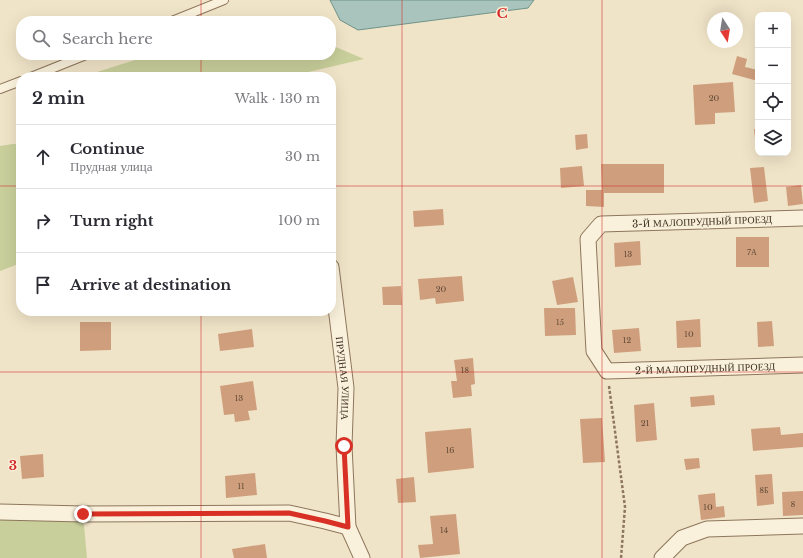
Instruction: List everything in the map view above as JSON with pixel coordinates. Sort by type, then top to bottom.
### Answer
[{"type":"street","name":"3-Й МАЛОПРУДНЫЙ ПРОЕЗД","points":[[607,372],[594,351],[588,239],[601,224],[803,218]]},
{"type":"street","name":"ПРУДНАЯ УЛИЦА","points":[[336,307],[346,388],[344,446],[348,527],[362,558]]},
{"type":"street","name":"2-Й МАЛОПРУДНЫЙ ПРОЕЗД","points":[[607,372],[803,365]]},
{"type":"street","points":[[0,512],[83,514],[289,513],[348,527]]},
{"type":"street","points":[[662,558],[682,538],[707,529],[803,526]]},
{"type":"lane","points":[[184,16],[224,0]]},
{"type":"lane","points":[[44,72],[74,60]]},
{"type":"lane","points":[[0,89],[16,83]]},
{"type":"path","points":[[607,372],[625,507],[621,558]]},
{"type":"green space","points":[[336,47],[364,59],[308,72],[97,72],[135,60],[336,60]]},
{"type":"green space","points":[[16,144],[16,265],[0,271],[0,146]]},
{"type":"green space","points":[[0,512],[83,514],[87,558],[0,558]]},
{"type":"water","points":[[330,0],[534,0],[528,8],[358,30],[340,20]]},
{"type":"building","points":[[737,56],[747,59],[745,67],[755,69],[755,80],[732,74]]},
{"type":"building","points":[[733,82],[735,112],[715,113],[715,124],[695,125],[693,85]]},
{"type":"building","points":[[587,134],[588,148],[576,150],[575,135]]},
{"type":"building","points":[[601,164],[664,164],[664,193],[604,193],[604,207],[586,206],[586,190],[602,190]]},
{"type":"building","points":[[582,166],[584,186],[561,188],[560,168]]},
{"type":"building","points":[[764,167],[768,201],[754,203],[750,168]]},
{"type":"building","points":[[801,185],[803,204],[788,206],[786,187]]},
{"type":"building","points":[[443,209],[444,225],[414,227],[413,211]]},
{"type":"building","points":[[736,237],[769,237],[769,267],[736,267]]},
{"type":"building","points":[[640,241],[641,265],[615,267],[614,243]]},
{"type":"building","points":[[462,276],[464,301],[436,304],[435,298],[420,300],[418,279]]},
{"type":"building","points":[[573,277],[578,302],[557,305],[552,281]]},
{"type":"building","points":[[401,286],[402,305],[383,305],[382,287]]},
{"type":"building","points":[[544,308],[575,308],[576,335],[545,336]]},
{"type":"building","points":[[700,319],[701,347],[677,348],[676,321]]},
{"type":"building","points":[[772,321],[774,346],[758,347],[757,322]]},
{"type":"building","points":[[80,322],[111,322],[111,350],[80,351]]},
{"type":"building","points":[[639,328],[641,351],[614,353],[612,330]]},
{"type":"building","points":[[252,329],[254,347],[220,351],[218,334]]},
{"type":"building","points":[[473,358],[475,384],[471,385],[472,396],[453,398],[451,381],[457,381],[454,360]]},
{"type":"building","points":[[253,381],[257,410],[248,411],[250,420],[235,422],[234,414],[224,415],[220,386]]},
{"type":"building","points":[[714,395],[715,405],[691,407],[690,397]]},
{"type":"building","points":[[654,403],[657,440],[636,442],[634,405]]},
{"type":"building","points":[[602,418],[605,462],[583,463],[580,419]]},
{"type":"building","points":[[780,427],[781,435],[803,433],[803,447],[753,451],[751,429]]},
{"type":"building","points":[[471,428],[474,468],[428,473],[425,432]]},
{"type":"building","points":[[43,454],[44,477],[22,479],[20,456]]},
{"type":"building","points":[[699,458],[700,468],[686,470],[684,459]]},
{"type":"building","points":[[255,473],[257,495],[226,498],[225,476]]},
{"type":"building","points":[[772,474],[774,504],[757,506],[755,475]]},
{"type":"building","points":[[414,477],[416,502],[398,503],[396,479]]},
{"type":"building","points":[[803,491],[803,515],[783,516],[782,492]]},
{"type":"building","points":[[715,493],[716,507],[724,506],[725,517],[701,520],[698,495]]},
{"type":"building","points":[[456,514],[460,554],[420,558],[418,545],[433,544],[430,516]]},
{"type":"building","points":[[265,544],[267,558],[234,558],[232,549]]},
{"type":"route","points":[[83,514],[289,513],[348,527],[344,446]]}]
